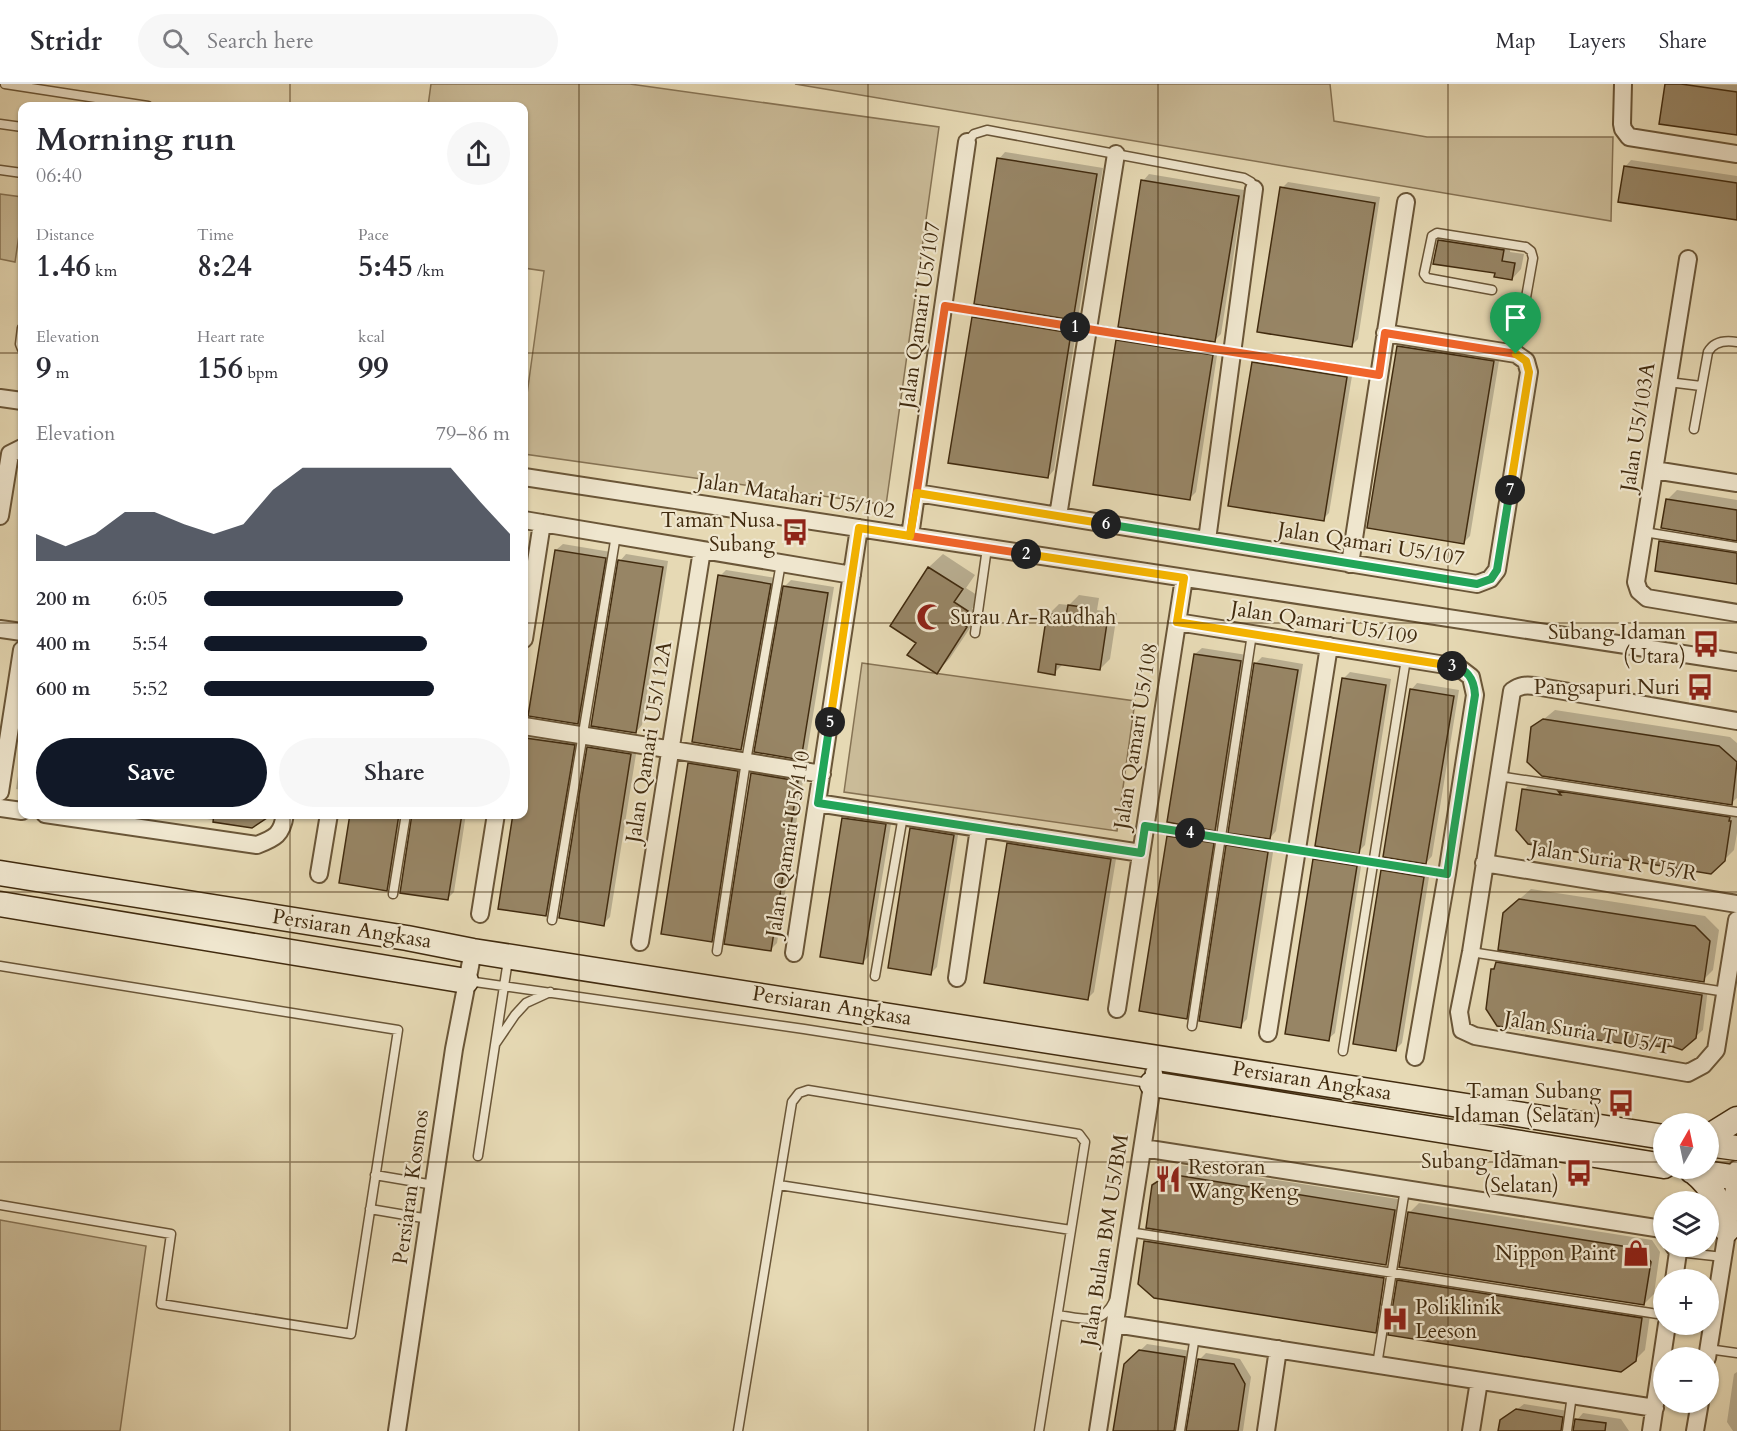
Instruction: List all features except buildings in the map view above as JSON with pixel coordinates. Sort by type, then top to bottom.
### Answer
[{"type":"street","points":[[1623,84],[1622,124],[1629,137],[1737,154]]},
{"type":"street","name":"Jalan Qamari U5/107","points":[[910,536],[968,142]]},
{"type":"street","points":[[1058,516],[1116,154]]},
{"type":"street","points":[[1207,540],[1254,189]]},
{"type":"street","points":[[1350,564],[1406,202]]},
{"type":"street","name":"Jalan U5/103A","points":[[1688,258],[1636,582],[1639,591],[1647,598],[1737,614]]},
{"type":"street","points":[[1385,333],[1516,354]]},
{"type":"street","name":"Jalan Qamari U5/107","points":[[917,493],[1477,584],[1491,579],[1497,570],[1529,372],[1526,361],[1516,354]]},
{"type":"street","points":[[0,398],[18,400]]},
{"type":"street","points":[[0,516],[14,452]]},
{"type":"street","points":[[1654,470],[1737,483]]},
{"type":"street","name":"Jalan Matahari U5/102","points":[[528,478],[1737,662]]},
{"type":"street","points":[[528,520],[852,575]]},
{"type":"street","points":[[528,613],[542,523]]},
{"type":"street","name":"Jalan Qamari U5/110","points":[[794,953],[859,528]]},
{"type":"street","name":"Jalan Qamari U5/112A","points":[[640,942],[702,550]]},
{"type":"street","name":"Jalan Qamari U5/108","points":[[1117,1009],[1184,578]]},
{"type":"street","name":"Jalan Qamari U5/109","points":[[1177,622],[1458,667],[1471,677],[1475,695],[1415,1057]]},
{"type":"street","points":[[0,629],[18,631]]},
{"type":"street","points":[[1268,1034],[1329,646]]},
{"type":"street","points":[[1471,952],[1512,691],[1525,685],[1535,686],[1737,721]]},
{"type":"street","points":[[0,792],[17,723]]},
{"type":"street","points":[[528,727],[822,774]]},
{"type":"street","points":[[818,803],[1141,853]]},
{"type":"street","points":[[0,808],[18,810]]},
{"type":"street","points":[[79,819],[257,845],[273,838],[283,828],[284,819]]},
{"type":"street","points":[[319,874],[328,819]]},
{"type":"street","points":[[480,914],[495,819]]},
{"type":"street","points":[[957,978],[979,828]]},
{"type":"street","name":"Jalan Suria R U5/R","points":[[1484,863],[1737,904]]},
{"type":"street","name":"Persiaran Angkasa","points":[[0,873],[407,938],[473,951],[1653,1135]]},
{"type":"street","points":[[0,904],[466,981]]},
{"type":"street","points":[[1726,992],[1737,920]]},
{"type":"street","points":[[407,938],[466,981]]},
{"type":"street","name":"Persiaran Kosmos","points":[[397,1431],[454,1049],[473,951]]},
{"type":"street","name":"Jalan Suria T U5/T","points":[[1471,952],[1459,1012],[1462,1030],[1474,1036],[1688,1073],[1703,1065],[1716,1050],[1726,992]]},
{"type":"street","name":"Jalan Bulan BM U5/BM","points":[[1098,1431],[1157,1056]]},
{"type":"street","name":"Persiaran Angkasa","points":[[1152,1084],[1653,1165]]},
{"type":"street","points":[[1719,1130],[1737,1119]]},
{"type":"street","points":[[1719,1146],[1737,1148]]},
{"type":"street","points":[[1143,1148],[1653,1228]]},
{"type":"street","points":[[1709,1347],[1730,1240],[1736,1174],[1719,1173]]},
{"type":"street","points":[[1700,1179],[1706,1182],[1719,1200],[1730,1240]]},
{"type":"street","points":[[1115,1324],[1653,1408]]},
{"type":"street","points":[[1266,1431],[1278,1349]]},
{"type":"street","points":[[1471,1431],[1479,1381]]},
{"type":"street","points":[[1651,1431],[1653,1413]]},
{"type":"street","points":[[1695,1431],[1698,1413]]},
{"type":"lane","points":[[5,84],[100,102]]},
{"type":"lane","points":[[0,124],[18,126]]},
{"type":"lane","points":[[968,142],[974,134],[987,130],[1244,178],[1251,182],[1254,189]]},
{"type":"lane","points":[[0,170],[18,172]]},
{"type":"lane","points":[[1492,290],[1427,278],[1424,274],[1432,236],[1437,233],[1526,247],[1531,251],[1533,258],[1516,354]]},
{"type":"lane","points":[[945,306],[1379,375]]},
{"type":"lane","points":[[1694,429],[1701,386],[1712,346],[1718,343],[1737,342]]},
{"type":"lane","points":[[1668,382],[1701,386]]},
{"type":"lane","points":[[1644,532],[1737,547]]},
{"type":"lane","points":[[552,920],[616,535]]},
{"type":"lane","points":[[975,633],[987,548]]},
{"type":"lane","points":[[717,951],[746,761],[781,562]]},
{"type":"lane","points":[[1192,1026],[1252,634]]},
{"type":"lane","points":[[1343,1051],[1406,659]]},
{"type":"lane","points":[[1498,776],[1737,812]]},
{"type":"lane","points":[[875,976],[903,816]]},
{"type":"lane","points":[[393,894],[405,819]]},
{"type":"lane","points":[[1145,826],[1447,874]]},
{"type":"lane","points":[[1471,952],[1726,992]]},
{"type":"lane","points":[[478,1156],[509,956]]},
{"type":"lane","points":[[0,966],[398,1030],[351,1334],[161,1304],[171,1234],[0,1204]]},
{"type":"lane","name":"Persiaran Angkasa","points":[[466,981],[1152,1084]]},
{"type":"lane","points":[[495,1046],[515,1015],[526,1003],[551,992]]},
{"type":"lane","points":[[738,1431],[792,1102],[799,1093],[808,1090],[1079,1134],[1085,1142],[1040,1431]]},
{"type":"lane","points":[[375,1175],[434,1185]]},
{"type":"lane","points":[[779,1185],[1071,1230]]},
{"type":"lane","points":[[1377,1365],[1405,1189]]},
{"type":"lane","points":[[370,1209],[429,1219]]},
{"type":"lane","points":[[1129,1232],[1653,1313]]},
{"type":"lane","points":[[1058,1315],[1101,1318],[1113,1304],[1122,1280]]},
{"type":"lane","points":[[1180,1431],[1195,1336]]},
{"type":"lane","points":[[1719,1353],[1737,1353]]},
{"type":"lane","points":[[1567,1431],[1572,1395]]},
{"type":"shaded area","points":[[431,84],[630,84],[939,127],[886,505],[528,455],[528,387],[544,271],[528,269],[528,102],[429,102]]},
{"type":"shaded area","points":[[795,84],[1330,84],[1334,121],[1427,137],[1613,137],[1611,221]]},
{"type":"shaded area","points":[[0,194],[18,196],[18,242],[15,262],[0,259]]},
{"type":"shaded area","points":[[862,663],[1135,701],[1117,831],[844,792]]},
{"type":"shaded area","points":[[0,1220],[146,1246],[120,1431],[0,1431]]},
{"type":"place","name":"Taman Nusa Subang","points":[[795,532]]},
{"type":"place","name":"Surau Ar-Raudhah","points":[[930,617]]},
{"type":"place","name":"Subang Idaman (Utara)","points":[[1706,644]]},
{"type":"place","name":"Pangsapuri Nuri","points":[[1700,687]]},
{"type":"place","name":"Taman Subang Idaman (Selatan)","points":[[1621,1103]]},
{"type":"place","name":"Subang Idaman (Selatan)","points":[[1579,1173]]},
{"type":"place","name":"Restoran Wang Keng","points":[[1168,1179]]},
{"type":"place","name":"Nippon Paint","points":[[1636,1253]]},
{"type":"place","name":"Poliklinik Leeson","points":[[1395,1319]]},
{"type":"route","points":[[1516,354],[1385,333],[1379,375],[945,306],[910,536],[1184,578],[1177,622],[1458,667],[1465,671],[1471,677],[1475,695],[1447,874],[1145,826],[1141,853],[818,803],[859,528],[910,536],[917,493],[1477,584],[1491,579],[1497,570],[1529,372],[1526,361],[1516,354]]}]
